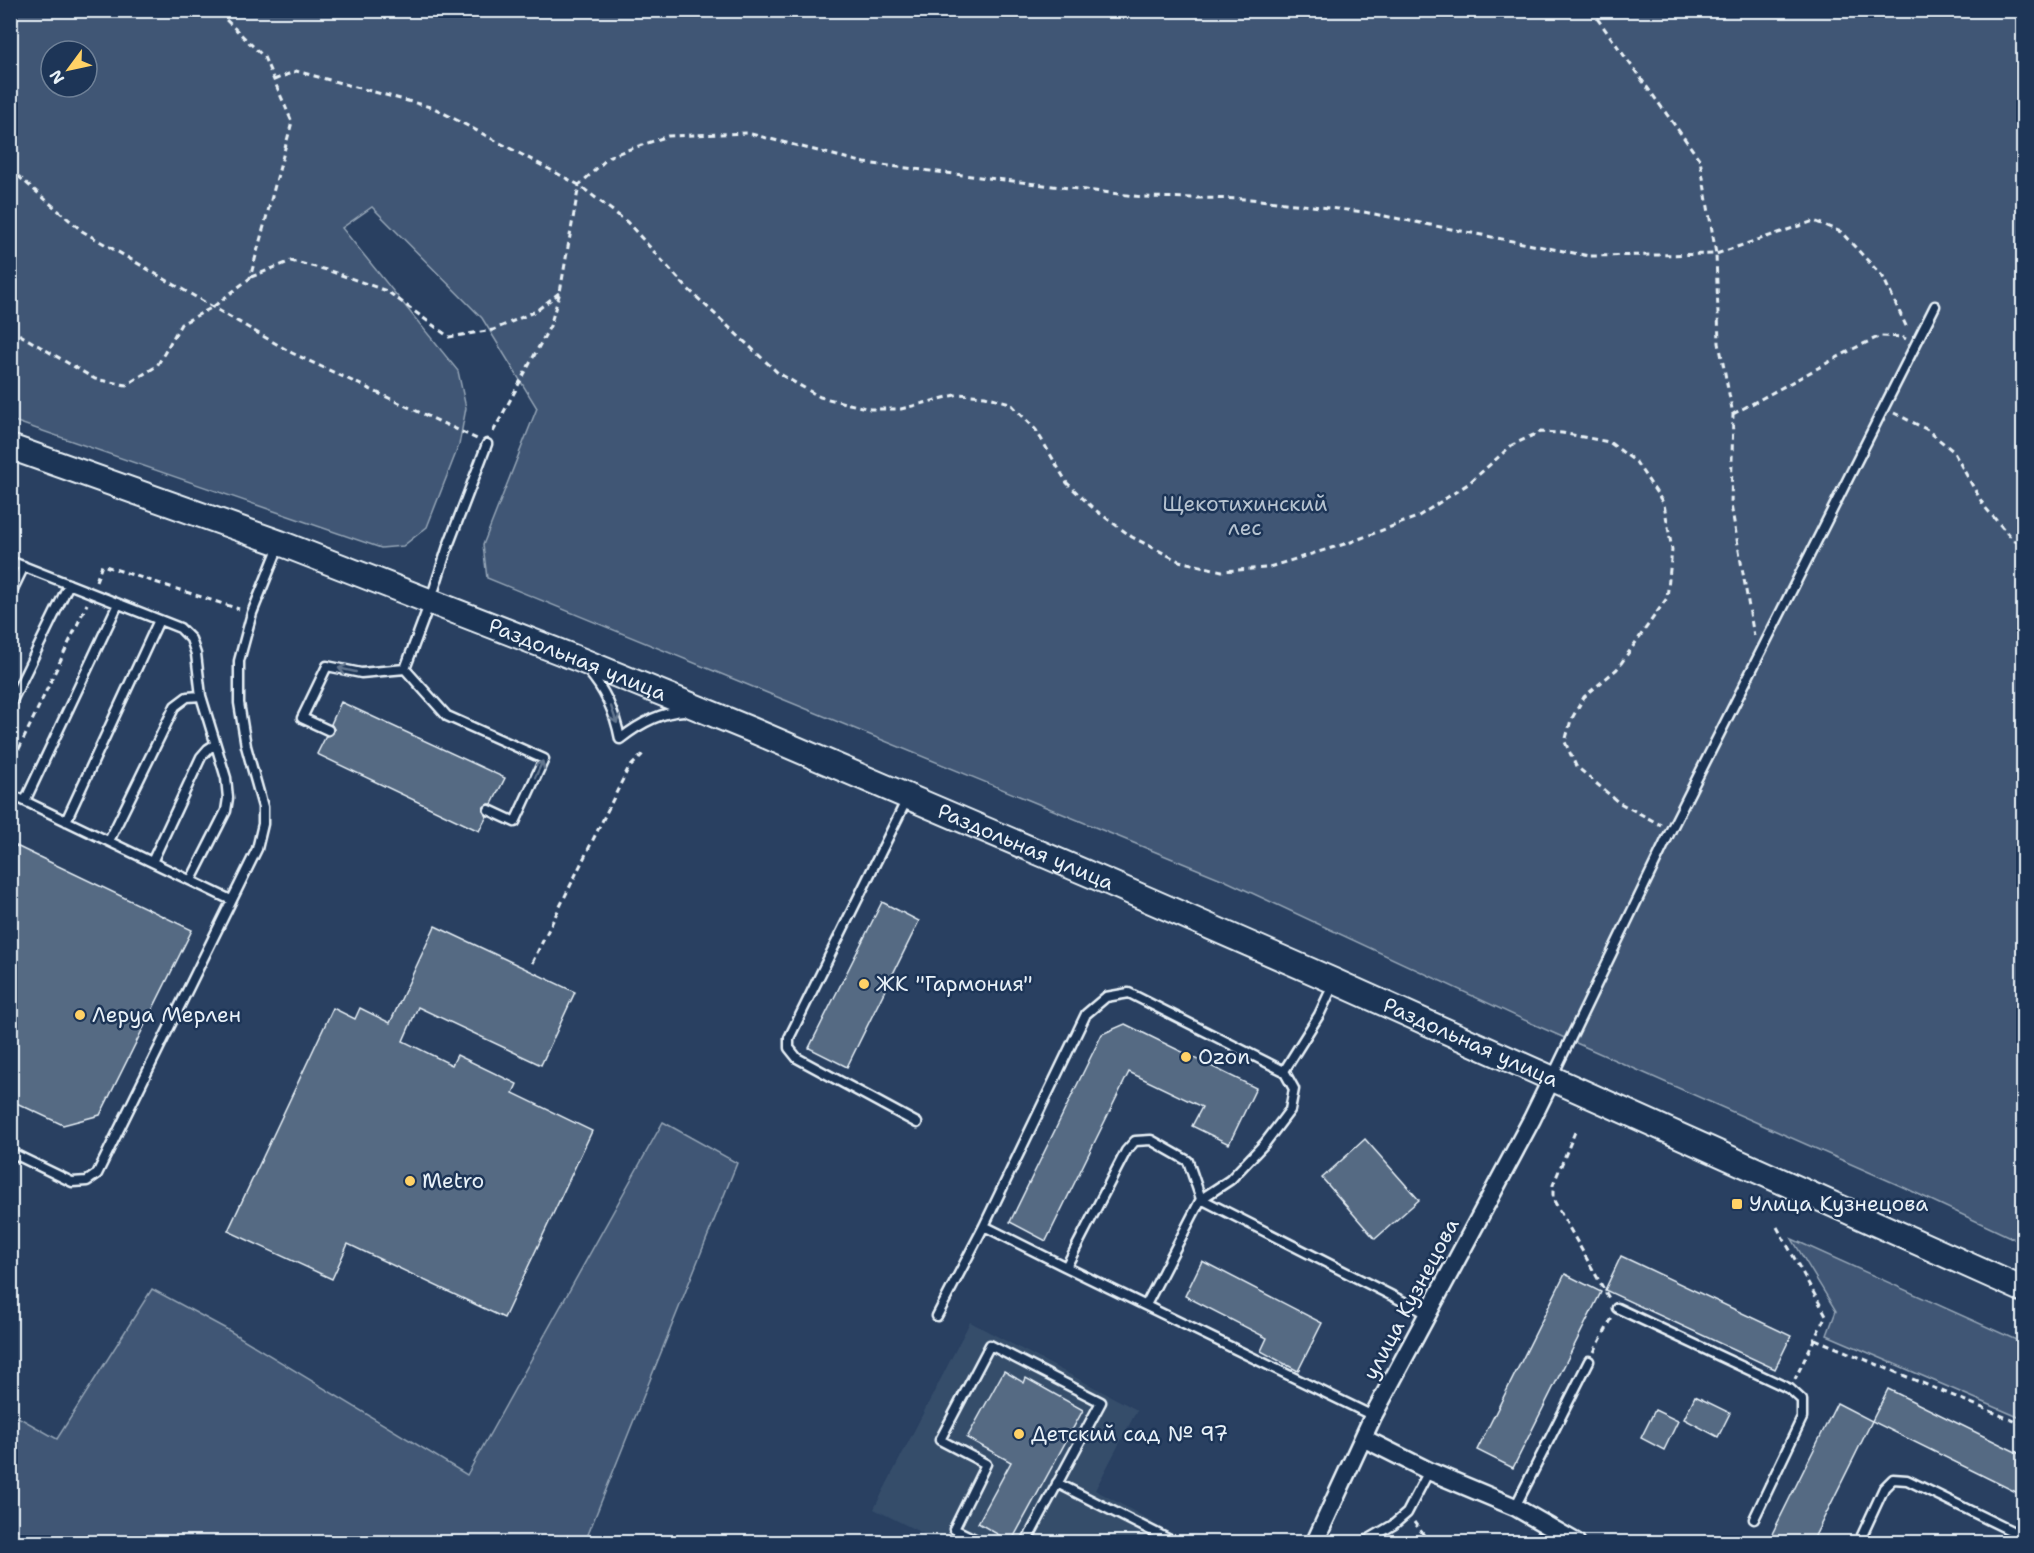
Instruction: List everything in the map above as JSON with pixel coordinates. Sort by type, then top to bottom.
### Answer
[{"type":"main road","name":"Раздольная улица","points":[[10,447],[280,543],[704,710],[1334,981],[2024,1290]]},
{"type":"street","name":"улица Кузнецова","points":[[1315,1542],[1373,1416],[1551,1080]]},
{"type":"street","points":[[1363,1438],[1429,1471],[1515,1507],[1576,1542]]},
{"type":"lane","points":[[1551,1080],[1671,830],[1935,306]]},
{"type":"lane","points":[[405,669],[487,444]]},
{"type":"lane","points":[[10,1152],[72,1182],[87,1181],[97,1174],[257,849],[263,824],[263,807],[246,746],[239,703],[239,661],[252,613],[280,543]]},
{"type":"lane","points":[[10,561],[180,628],[191,639],[196,654],[201,696],[214,745],[226,778],[227,805],[191,880]]},
{"type":"lane","points":[[10,595],[24,566]]},
{"type":"lane","points":[[10,705],[69,584]]},
{"type":"lane","points":[[25,801],[118,604]]},
{"type":"lane","points":[[66,821],[159,620]]},
{"type":"lane","points":[[578,659],[607,696],[616,717],[620,739],[637,726],[654,718],[680,711],[704,710]]},
{"type":"lane","points":[[328,730],[302,718],[327,666],[361,673],[405,669]]},
{"type":"lane","points":[[405,669],[447,716],[544,759],[515,822],[489,810]]},
{"type":"lane","points":[[109,841],[175,706],[187,697],[201,696]]},
{"type":"lane","points":[[152,862],[201,757],[208,748],[214,745]]},
{"type":"lane","points":[[10,794],[231,900]]},
{"type":"lane","points":[[908,796],[789,1038],[789,1048],[797,1058],[917,1123]]},
{"type":"lane","points":[[1284,1071],[1318,1015],[1334,981]]},
{"type":"lane","points":[[937,1316],[984,1226],[1086,1014],[1106,997],[1129,993],[1284,1071],[1294,1089],[1290,1110],[1265,1143],[1230,1180],[1201,1199],[1146,1305]]},
{"type":"lane","points":[[1066,1267],[1126,1150],[1135,1142],[1151,1140],[1188,1161],[1201,1199],[1428,1314]]},
{"type":"lane","points":[[984,1226],[1373,1416]]},
{"type":"lane","points":[[1617,1308],[1790,1389],[1802,1400],[1802,1418],[1754,1519]]},
{"type":"lane","points":[[981,1542],[954,1529],[986,1464],[940,1440],[990,1346],[1101,1402],[1026,1542]]},
{"type":"lane","points":[[1515,1507],[1589,1361]]},
{"type":"lane","points":[[1364,1542],[1393,1525],[1407,1513],[1429,1471]]},
{"type":"lane","points":[[1859,1542],[1884,1488],[1893,1479],[1907,1480],[2024,1537]]},
{"type":"lane","points":[[1057,1484],[1174,1542]]},
{"type":"path","points":[[216,10],[264,57],[292,122],[250,278]]},
{"type":"path","points":[[1591,10],[1700,160],[1716,254],[1719,343],[1733,414],[1731,505],[1758,658]]},
{"type":"path","points":[[274,80],[296,71],[434,108],[579,185],[627,222],[687,288],[778,373],[820,397],[870,409],[901,408],[959,394],[984,396],[1010,404],[1036,430],[1067,483],[1094,508],[1132,537],[1179,561],[1222,571],[1266,568],[1351,542],[1417,517],[1468,484],[1512,445],[1540,432],[1562,433],[1609,442],[1636,462],[1664,504],[1672,550],[1667,598],[1617,669],[1584,697],[1571,720],[1565,742],[1576,766],[1618,802],[1671,830]]},
{"type":"path","points":[[10,169],[82,231],[292,353],[487,444],[550,326],[560,292],[579,185],[610,156],[668,136],[747,133],[865,163],[1143,197],[1250,199],[1364,212],[1589,256],[1716,254],[1814,221],[1841,232],[1882,277],[1915,345]]},
{"type":"path","points":[[10,328],[95,379],[126,385],[157,366],[181,324],[213,307],[250,278],[291,261],[327,270],[387,291],[449,337],[494,330],[536,311],[560,292]]},
{"type":"path","points":[[1733,414],[1880,336],[1902,337],[1915,345]]},
{"type":"path","points":[[1883,408],[1926,429],[1953,451],[1984,506],[2013,540],[2024,546]]},
{"type":"path","points":[[532,963],[628,769],[645,752]]},
{"type":"path","points":[[1575,1132],[1553,1185],[1553,1199],[1604,1293],[1617,1308],[1589,1361]]},
{"type":"path","points":[[1777,1227],[1826,1315],[1790,1389]]},
{"type":"path","points":[[1815,1339],[2024,1425]]},
{"type":"path","points":[[1407,1513],[1429,1542]]},
{"type":"shaded area","points":[[970,1322],[1137,1410],[1095,1490],[1153,1522],[1140,1542],[940,1542],[874,1509]]},
{"type":"green space","name":"Щекотихинский лес","points":[[11,11],[2023,11],[2023,1243],[1903,1187],[1533,1024],[1224,880],[487,578],[483,545],[537,408],[482,318],[372,207],[342,228],[458,371],[466,408],[459,445],[427,527],[403,546],[381,548],[11,420]]},
{"type":"green space","points":[[663,1122],[737,1163],[585,1542],[11,1542],[11,1413],[57,1439],[152,1289],[228,1330],[467,1475]]},
{"type":"green space","points":[[1792,1239],[2023,1343],[2023,1419],[1827,1335],[1836,1311]]},
{"type":"building","points":[[341,702],[505,778],[492,804],[484,807],[483,811],[487,816],[479,831],[317,754],[326,736],[333,733],[334,729],[331,724]]},
{"type":"building","name":"Леруа Мерлен","points":[[10,843],[192,930],[100,1115],[63,1125],[10,1100]]},
{"type":"building","name":"ЖК \"Гармония\"","points":[[882,902],[919,921],[847,1067],[809,1048]]},
{"type":"building","name":"Metro","points":[[435,926],[575,992],[541,1065],[418,1007],[403,1041],[452,1065],[457,1055],[517,1084],[513,1093],[592,1131],[504,1318],[348,1244],[332,1279],[228,1231],[333,1008],[355,1019],[360,1008],[390,1023]]},
{"type":"building","points":[[1125,1024],[1256,1088],[1229,1144],[1192,1126],[1202,1107],[1129,1072],[1046,1241],[1010,1222],[1102,1034]]},
{"type":"building","points":[[1365,1139],[1419,1200],[1375,1239],[1322,1178]]},
{"type":"building","points":[[1621,1256],[1791,1336],[1775,1369],[1605,1290]]},
{"type":"building","points":[[1202,1261],[1322,1323],[1298,1371],[1261,1351],[1267,1338],[1185,1296]]},
{"type":"building","points":[[1565,1274],[1601,1292],[1513,1468],[1477,1450]]},
{"type":"building","points":[[1004,1371],[1024,1383],[1026,1378],[1083,1410],[1011,1542],[978,1523],[1011,1462],[967,1438]]},
{"type":"building","points":[[1888,1389],[2024,1456],[2024,1496],[1872,1421]]},
{"type":"building","points":[[1695,1396],[1730,1413],[1718,1437],[1684,1419]]},
{"type":"building","points":[[1837,1403],[1872,1421],[1812,1542],[1768,1542]]},
{"type":"building","points":[[1655,1410],[1678,1421],[1664,1450],[1641,1438]]},
{"type":"place","name":"ЖК \"Гармония\"","points":[[864,984]]},
{"type":"place","name":"Леруа Мерлен","points":[[80,1015]]},
{"type":"place","name":"Ozon","points":[[1186,1057]]},
{"type":"place","name":"Metro","points":[[410,1181]]},
{"type":"place","name":"Улица Кузнецова","points":[[1737,1204]]},
{"type":"place","name":"Детский сад № 97","points":[[1019,1434]]}]
